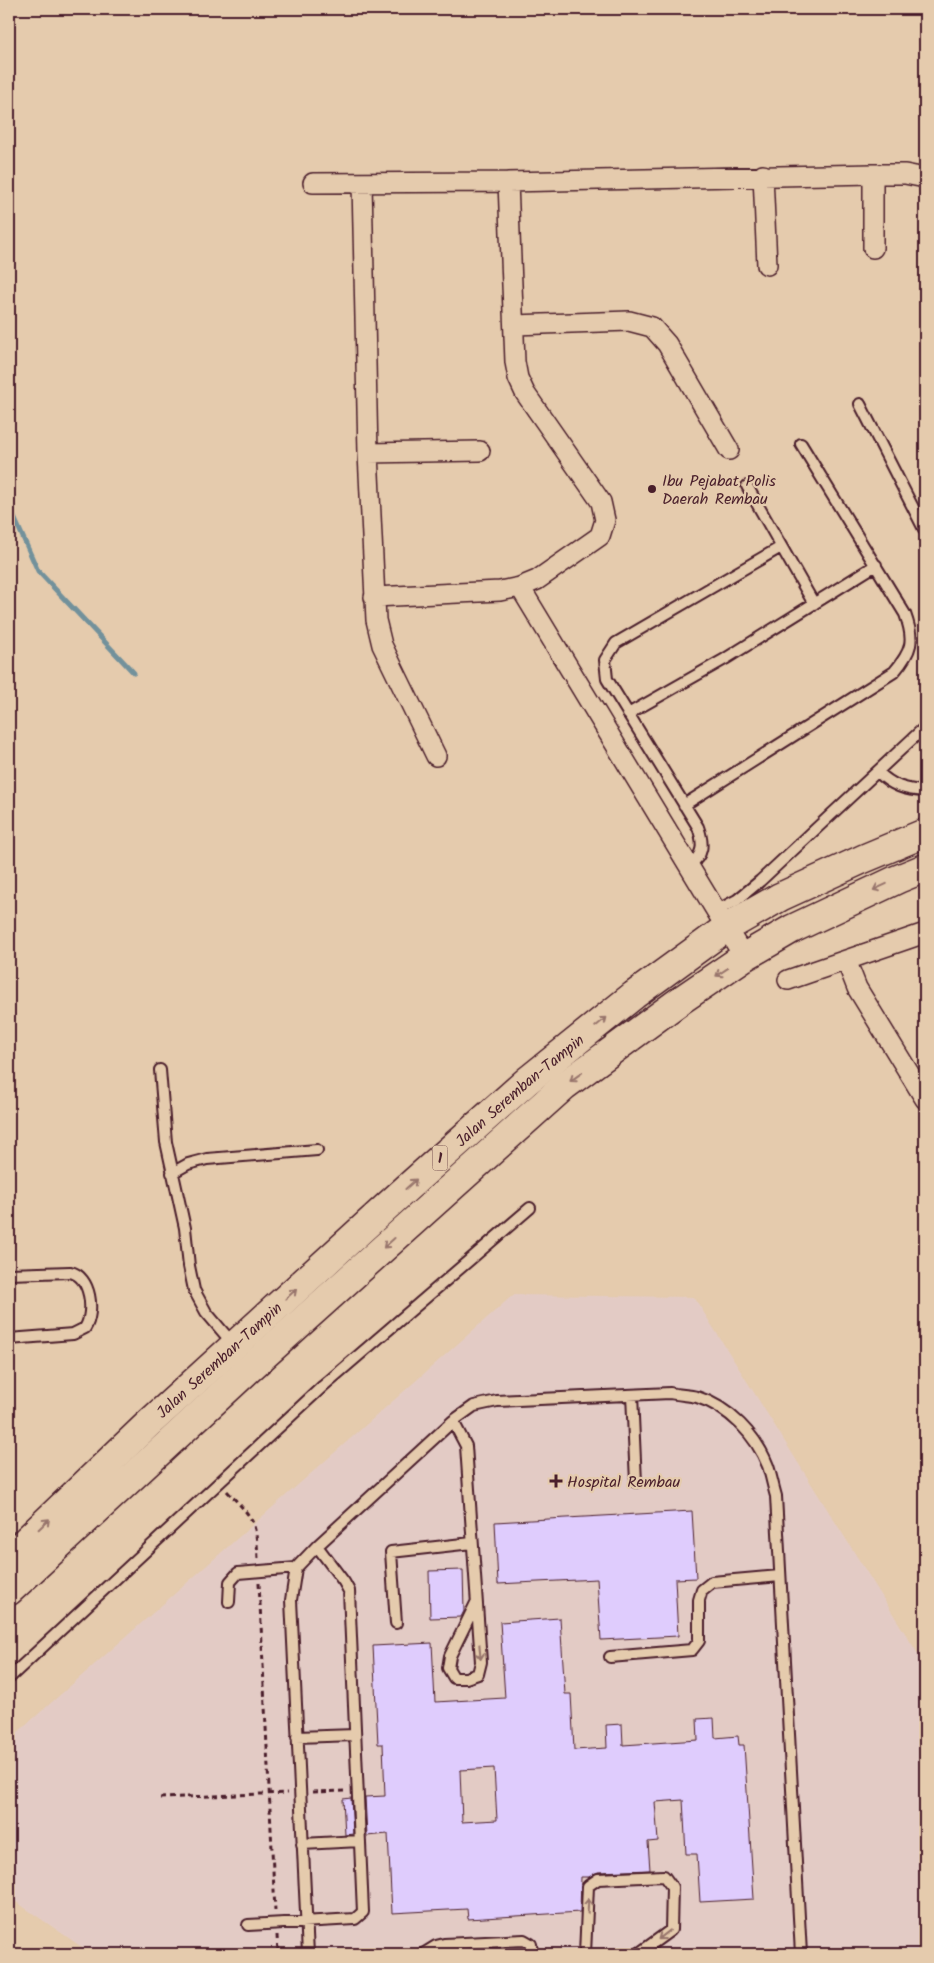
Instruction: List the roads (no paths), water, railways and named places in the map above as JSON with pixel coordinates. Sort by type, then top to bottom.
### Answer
[{"type":"highway","name":"Jalan Seremban-Tampin","points":[[9,1557],[234,1345],[527,1081],[634,995],[721,920],[780,897],[863,858],[925,833]]},
{"type":"highway","name":"Jalan Seremban-Tampin","points":[[9,1591],[250,1368],[564,1086],[681,1000],[744,957],[792,929],[925,868]]},
{"type":"street","points":[[873,174],[873,248]]},
{"type":"street","points":[[314,183],[508,182],[873,174],[905,174],[925,178]]},
{"type":"street","points":[[764,175],[767,265]]},
{"type":"street","points":[[374,597],[500,591],[520,587],[537,580],[600,536],[605,520],[601,502],[525,393],[518,378],[515,362],[508,182]]},
{"type":"street","points":[[362,183],[368,453],[376,620],[382,645],[436,756]]},
{"type":"street","points":[[514,325],[629,322],[652,327],[667,344],[729,450]]},
{"type":"street","points":[[368,453],[480,450]]},
{"type":"street","points":[[520,587],[744,957]]},
{"type":"street","points":[[788,980],[925,933]]},
{"type":"street","points":[[846,960],[856,988],[919,1078],[925,1099]]},
{"type":"lane","points":[[860,404],[925,530]]},
{"type":"lane","points":[[684,805],[894,672],[906,658],[912,643],[910,627],[905,614],[801,444]]},
{"type":"lane","points":[[747,486],[814,604]]},
{"type":"lane","points":[[688,866],[700,856],[703,847],[698,827],[606,679],[605,660],[616,643],[781,547]]},
{"type":"lane","points":[[628,714],[725,659],[876,565]]},
{"type":"lane","points":[[721,920],[737,900],[760,881],[925,728]]},
{"type":"lane","points":[[878,772],[896,786],[910,790],[925,791]]},
{"type":"lane","points":[[160,1070],[166,1142],[185,1228],[188,1266],[194,1290],[206,1312],[234,1345]]},
{"type":"lane","points":[[172,1173],[188,1164],[206,1159],[317,1150]]},
{"type":"lane","points":[[9,1678],[322,1386],[530,1208]]},
{"type":"lane","points":[[9,1274],[70,1272],[77,1274],[82,1277],[88,1291],[90,1316],[85,1328],[73,1334],[9,1339]]},
{"type":"lane","points":[[308,1954],[290,1600],[296,1568],[317,1546],[453,1422],[474,1406],[497,1401],[670,1393],[697,1397],[720,1408],[736,1419],[753,1440],[767,1465],[776,1496],[801,1954]]},
{"type":"lane","points":[[632,1395],[636,1482]]},
{"type":"lane","points":[[453,1422],[466,1446],[481,1662],[478,1674],[466,1678],[454,1678],[448,1668],[450,1656],[476,1603]]},
{"type":"lane","points":[[396,1622],[391,1552],[472,1544]]},
{"type":"lane","points":[[248,1925],[355,1919],[363,1912],[349,1591],[317,1546]]},
{"type":"lane","points":[[229,1602],[230,1582],[238,1572],[296,1568]]},
{"type":"lane","points":[[610,1657],[692,1650],[699,1641],[699,1600],[702,1590],[712,1582],[780,1576]]},
{"type":"lane","points":[[297,1737],[355,1735]]},
{"type":"lane","points":[[302,1844],[360,1840]]},
{"type":"lane","points":[[585,1954],[588,1886],[598,1878],[664,1876],[672,1887],[671,1930],[638,1954]]},
{"type":"lane","points":[[423,1954],[436,1946],[444,1944],[524,1940],[532,1944],[532,1954]]},
{"type":"waterway","points":[[9,506],[38,571],[134,673]]},
{"type":"place","name":"Ibu Pejabat Polis Daerah Rembau","points":[[652,489]]},
{"type":"place","name":"Hospital Rembau","points":[[556,1481]]}]
